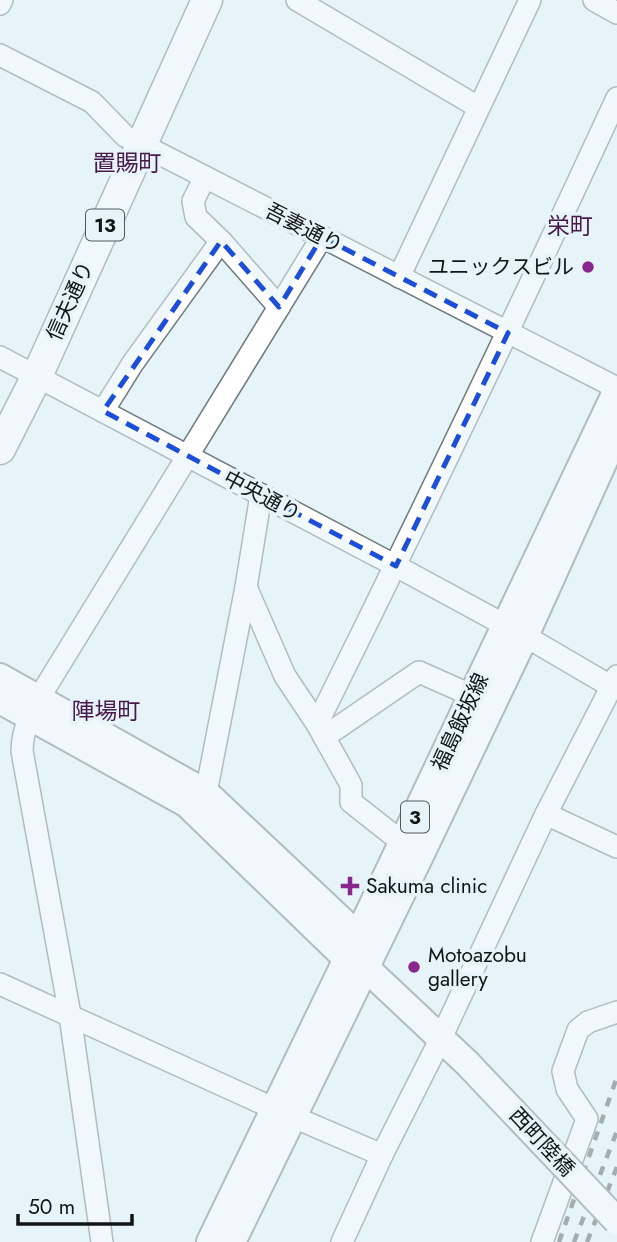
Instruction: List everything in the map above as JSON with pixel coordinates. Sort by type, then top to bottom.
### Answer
[{"type":"highway","name":"信夫通り","points":[[133,140],[188,0]]},
{"type":"highway","name":"信夫通り","points":[[0,404],[207,0]]},
{"type":"highway","name":"信夫通り","points":[[0,449],[19,366]]},
{"type":"main road","name":"福島飯坂線","points":[[357,954],[402,843],[472,696],[515,631],[617,389]]},
{"type":"main road","name":"福島飯坂線","points":[[357,954],[515,631],[617,432]]},
{"type":"main road","points":[[0,677],[35,707],[187,804],[357,954]]},
{"type":"main road","points":[[0,699],[35,707],[206,793],[357,954]]},
{"type":"main road","name":"西町陸橋","points":[[357,954],[467,1063],[617,1221]]},
{"type":"main road","name":"3","points":[[232,1242],[284,1113],[357,954]]},
{"type":"main road","name":"3","points":[[209,1242],[284,1113]]},
{"type":"street","points":[[297,0],[478,107]]},
{"type":"street","points":[[399,277],[530,0]]},
{"type":"street","points":[[594,0],[617,13]]},
{"type":"street","name":"吾妻通り","points":[[0,55],[92,102],[133,140],[617,389]]},
{"type":"street","points":[[321,731],[617,98]]},
{"type":"street","points":[[205,177],[193,201],[196,217],[221,241],[279,307]]},
{"type":"street","points":[[102,1242],[70,1014],[22,743],[35,707],[322,237]]},
{"type":"street","points":[[103,411],[132,363],[221,241]]},
{"type":"street","name":"中央通り","points":[[19,366],[515,631],[614,681]]},
{"type":"street","points":[[206,793],[261,495]]},
{"type":"street","points":[[246,587],[285,676],[321,731],[351,785],[351,802],[402,843]]},
{"type":"street","points":[[321,731],[419,672],[472,696]]},
{"type":"street","points":[[342,1242],[546,814],[614,681]]},
{"type":"street","points":[[546,814],[617,847]]},
{"type":"street","points":[[0,984],[382,1155]]},
{"type":"street","points":[[542,1242],[587,1119],[566,1089],[563,1071],[578,1030],[587,1022],[617,1012]]},
{"type":"highlighted area","points":[[322,237],[508,333],[396,566],[103,411],[221,241],[279,307]]},
{"type":"railway","points":[[559,1242],[617,1077]]},
{"type":"railway","points":[[574,1242],[617,1131]]},
{"type":"railway","points":[[587,1242],[617,1167]]},
{"type":"place","name":"ユニックスビル","points":[[588,267]]},
{"type":"place","name":"Sakuma clinic","points":[[350,886]]},
{"type":"place","name":"Motoazobu gallery","points":[[414,967]]},
{"type":"district","name":"置賜町","points":[[127,163]]},
{"type":"district","name":"栄町","points":[[570,226]]},
{"type":"district","name":"陣場町","points":[[106,711]]}]
